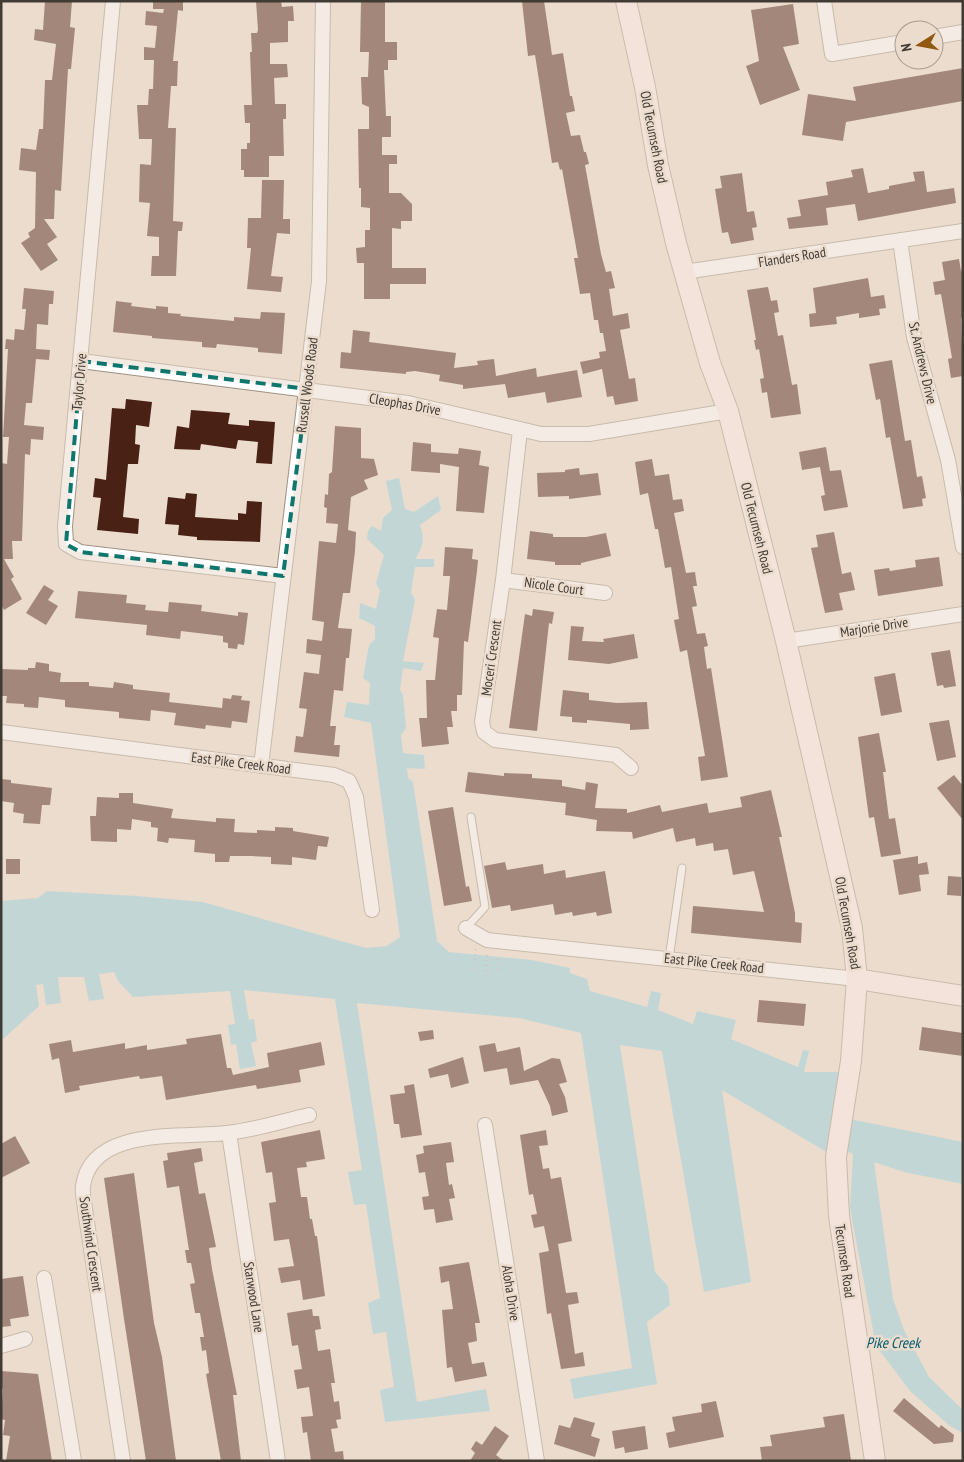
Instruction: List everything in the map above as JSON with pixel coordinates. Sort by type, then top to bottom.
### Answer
[{"type":"main road","name":"Old Tecumseh Road","points":[[626,1],[658,165],[684,272],[710,363],[728,411],[786,640],[852,928],[857,979],[852,1061]]},
{"type":"main road","name":"East Pike Creek Road","points":[[857,979],[963,996]]},
{"type":"main road","name":"Tecumseh Road","points":[[852,1061],[836,1157],[839,1216],[875,1461]]},
{"type":"street","name":"Taylor Drive","points":[[113,1],[65,526],[66,544],[80,552],[283,576]]},
{"type":"street","name":"Russell Woods Road","points":[[261,766],[319,281],[323,1]]},
{"type":"street","points":[[824,1],[832,54],[894,44]]},
{"type":"street","points":[[944,35],[963,32]]},
{"type":"street","points":[[900,240],[963,231]]},
{"type":"street","name":"Flanders Road","points":[[684,272],[900,240]]},
{"type":"street","name":"St. Andrews Drive","points":[[900,240],[914,337],[948,460],[963,547]]},
{"type":"street","name":"Cleophas Drive","points":[[81,361],[408,402],[520,430],[557,435],[589,434],[728,411]]},
{"type":"street","name":"Moceri Crescent","points":[[520,430],[503,580],[482,722],[484,732],[496,740],[616,755],[631,768]]},
{"type":"street","name":"Nicole Court","points":[[503,580],[606,593]]},
{"type":"street","name":"Marjorie Drive","points":[[786,640],[963,614]]},
{"type":"street","name":"East Pike Creek Road","points":[[1,732],[334,775],[349,781],[356,797],[372,910]]},
{"type":"street","name":"East Pike Creek Road","points":[[466,928],[487,940],[857,979]]},
{"type":"street","name":"Southwind Crescent","points":[[123,1461],[85,1208],[83,1186],[88,1170],[99,1155],[113,1146],[148,1138],[229,1133],[309,1115]]},
{"type":"street","name":"Aloha Drive","points":[[485,1125],[537,1461]]},
{"type":"street","name":"Starwood Lane","points":[[229,1133],[278,1461]]},
{"type":"street","points":[[44,1278],[74,1461]]},
{"type":"street","points":[[1,1346],[25,1339]]},
{"type":"lane","points":[[466,928],[485,907],[471,817]]},
{"type":"lane","points":[[669,959],[682,868]]},
{"type":"path","points":[[474,970],[476,946],[482,946]]},
{"type":"path","points":[[486,971],[487,947]]},
{"type":"path","points":[[498,970],[500,948]]},
{"type":"highlighted area","points":[[81,361],[307,389],[283,576],[80,552],[66,544]]},
{"type":"water","points":[[399,478],[405,509],[414,512],[438,496],[441,510],[420,525],[422,543],[415,559],[434,559],[434,567],[415,567],[411,592],[415,600],[403,661],[424,663],[421,671],[403,668],[400,690],[403,695],[406,728],[401,735],[403,753],[424,755],[425,769],[407,768],[408,778],[413,782],[437,941],[449,952],[532,960],[570,968],[570,973],[587,979],[590,991],[647,1007],[651,991],[661,993],[658,1010],[693,1024],[697,1011],[736,1020],[731,1039],[798,1067],[803,1050],[809,1051],[804,1072],[839,1072],[828,1153],[722,1090],[751,1282],[704,1292],[662,1051],[620,1045],[655,1272],[668,1286],[670,1305],[647,1322],[657,1384],[574,1399],[570,1379],[632,1368],[581,1033],[519,1018],[357,1003],[417,1402],[486,1389],[490,1411],[385,1422],[380,1390],[394,1387],[386,1332],[373,1334],[368,1303],[380,1298],[366,1204],[354,1205],[348,1172],[362,1170],[335,999],[244,990],[249,1020],[254,1019],[257,1041],[251,1043],[256,1066],[240,1069],[236,1044],[231,1045],[228,1025],[235,1024],[230,991],[133,997],[118,981],[114,972],[99,974],[104,999],[89,1001],[84,977],[58,977],[61,1003],[46,1005],[43,984],[36,985],[39,1006],[1,1041],[1,901],[38,898],[47,891],[137,896],[203,902],[366,948],[387,946],[400,937],[371,723],[344,717],[347,702],[369,705],[370,683],[363,678],[369,645],[375,639],[375,626],[359,618],[360,603],[376,609],[380,591],[376,583],[384,555],[367,539],[368,531],[372,526],[381,531],[383,518],[392,510],[386,481]]},
{"type":"water","name":"Pike Creek","points":[[850,1119],[963,1142],[963,1184],[904,1172],[874,1162],[893,1299],[904,1330],[929,1377],[963,1410],[963,1433],[950,1426],[911,1392],[876,1346],[850,1208],[853,1154],[846,1151]]},
{"type":"building","points":[[45,1],[72,1],[70,27],[75,28],[71,69],[68,69],[61,191],[55,190],[54,219],[44,219],[57,237],[47,244],[58,260],[41,271],[21,243],[30,237],[28,233],[35,228],[36,172],[19,170],[21,148],[36,150],[39,129],[43,129],[45,80],[52,80],[56,44],[34,40],[35,29],[43,30]]},
{"type":"building","points":[[153,1],[183,1],[183,11],[178,10],[173,61],[178,61],[177,86],[171,86],[168,128],[176,128],[173,221],[183,222],[182,231],[178,231],[176,276],[151,276],[152,256],[159,256],[159,237],[147,236],[150,203],[139,202],[140,164],[151,165],[152,139],[139,139],[137,105],[148,105],[149,89],[153,89],[154,60],[144,60],[144,47],[155,48],[157,26],[145,25],[146,11],[163,13],[164,9],[153,9]]},
{"type":"building","points":[[256,1],[281,1],[282,7],[293,6],[294,21],[288,21],[288,42],[270,43],[270,64],[287,64],[288,77],[274,78],[275,104],[286,104],[286,119],[283,119],[284,156],[269,156],[269,177],[244,177],[244,170],[241,170],[241,149],[247,149],[247,143],[250,143],[250,123],[245,123],[244,105],[252,105],[250,52],[252,52],[251,33],[257,33],[258,30]]},
{"type":"building","points":[[361,1],[385,1],[385,42],[397,42],[397,60],[388,60],[388,70],[384,70],[386,116],[391,116],[391,137],[382,137],[382,155],[397,155],[397,164],[389,164],[389,193],[401,193],[412,204],[412,221],[401,221],[401,229],[392,228],[392,268],[426,268],[426,284],[390,284],[390,299],[364,299],[364,263],[357,263],[356,248],[365,247],[365,230],[370,230],[370,208],[361,207],[361,188],[359,188],[358,129],[369,129],[369,107],[362,104],[361,77],[368,77],[369,52],[360,52]]},
{"type":"building","points":[[522,1],[544,1],[552,55],[563,53],[570,96],[572,96],[575,111],[566,113],[571,136],[580,135],[589,164],[585,165],[601,254],[606,272],[611,271],[615,288],[609,289],[613,316],[628,313],[630,328],[620,330],[629,379],[635,378],[638,401],[615,405],[613,396],[607,397],[602,369],[583,374],[580,362],[600,358],[599,352],[606,351],[603,333],[600,333],[598,320],[594,320],[590,293],[580,294],[574,258],[578,258],[562,169],[560,170],[558,162],[552,163],[535,55],[528,56]]},
{"type":"building","points":[[793,4],[799,44],[783,47],[800,90],[760,105],[746,66],[759,61],[751,10]]},
{"type":"building","points":[[963,68],[963,101],[846,122],[843,141],[802,135],[808,94],[856,101],[853,87]]},
{"type":"building","points":[[863,168],[868,193],[889,189],[889,186],[915,181],[913,172],[924,171],[927,192],[954,188],[956,203],[858,221],[855,204],[826,208],[828,225],[789,229],[787,218],[801,216],[798,200],[828,195],[826,182],[853,177],[851,170]]},
{"type":"building","points":[[742,173],[747,212],[754,211],[757,227],[752,228],[754,240],[731,244],[728,232],[722,233],[715,189],[722,188],[720,176]]},
{"type":"building","points":[[262,180],[284,180],[283,219],[290,219],[290,234],[277,233],[271,276],[283,277],[281,292],[247,289],[251,248],[247,248],[248,218],[261,218]]},
{"type":"building","points":[[959,259],[961,271],[963,270],[963,317],[961,318],[963,376],[951,378],[948,359],[952,358],[941,294],[935,295],[933,282],[945,280],[942,262]]},
{"type":"building","points":[[868,278],[871,297],[884,295],[886,308],[879,309],[880,315],[859,318],[859,313],[836,317],[837,324],[810,327],[809,314],[816,313],[813,288]]},
{"type":"building","points":[[768,287],[771,301],[777,300],[779,312],[774,313],[778,336],[783,335],[792,385],[797,384],[801,414],[771,418],[767,392],[762,393],[760,379],[764,378],[759,349],[756,350],[754,340],[756,340],[747,290]]},
{"type":"building","points":[[24,288],[54,291],[53,304],[49,304],[48,325],[37,324],[36,349],[50,350],[49,360],[36,359],[32,403],[26,403],[24,425],[44,427],[43,440],[31,439],[30,455],[25,454],[22,541],[12,541],[13,559],[4,559],[14,577],[11,579],[22,599],[4,610],[1,604],[1,463],[7,464],[9,437],[3,437],[8,349],[5,349],[6,339],[14,340],[15,329],[24,330],[26,309],[22,309]]},
{"type":"building","points":[[116,301],[132,303],[131,306],[156,309],[156,306],[168,307],[168,313],[181,314],[180,316],[234,321],[234,317],[260,319],[261,312],[285,313],[282,354],[258,352],[258,348],[217,344],[216,348],[202,347],[202,342],[152,338],[152,336],[113,332]]},
{"type":"building","points":[[353,330],[370,332],[369,342],[456,353],[454,368],[478,365],[477,361],[494,359],[496,376],[536,368],[537,377],[577,370],[582,397],[547,403],[545,392],[508,398],[505,384],[463,389],[463,385],[439,381],[440,375],[415,371],[406,372],[406,374],[340,368],[341,352],[351,353]]},
{"type":"building","points":[[892,360],[905,441],[911,440],[917,477],[922,476],[926,498],[922,499],[923,506],[903,509],[890,437],[886,438],[880,399],[876,400],[869,364]]},
{"type":"building","points":[[126,399],[152,402],[149,427],[136,425],[135,444],[140,445],[138,464],[128,464],[123,517],[139,519],[138,534],[97,530],[101,498],[93,497],[95,478],[106,480],[112,408],[125,409]]},
{"type":"building","points":[[191,410],[230,413],[228,424],[249,426],[249,420],[275,422],[272,464],[256,463],[258,442],[238,440],[236,449],[201,444],[200,450],[174,449],[177,426],[189,428]]},
{"type":"building","points":[[335,426],[361,428],[361,458],[374,459],[378,475],[364,480],[368,489],[351,497],[348,530],[356,532],[355,551],[350,593],[343,593],[338,628],[352,629],[349,658],[346,658],[343,691],[334,690],[330,726],[336,726],[334,745],[340,745],[339,757],[294,752],[296,736],[303,737],[307,709],[299,708],[304,672],[319,674],[321,655],[306,653],[307,639],[322,641],[324,622],[312,620],[319,541],[336,543],[338,524],[326,523],[327,508],[324,507],[325,494],[328,495],[329,474],[332,472]]},
{"type":"building","points":[[413,442],[431,444],[431,452],[458,454],[459,448],[481,451],[479,465],[489,467],[484,513],[456,511],[459,467],[440,464],[440,473],[411,471]]},
{"type":"building","points":[[826,447],[830,471],[841,470],[848,507],[824,511],[821,496],[825,495],[820,467],[802,470],[799,452]]},
{"type":"building","points":[[652,459],[655,476],[669,474],[673,500],[682,499],[684,511],[674,513],[686,573],[695,572],[697,586],[693,586],[697,606],[692,607],[697,634],[705,633],[708,646],[704,647],[707,669],[711,668],[728,777],[701,781],[698,757],[705,756],[687,650],[680,652],[674,620],[679,619],[671,567],[665,568],[658,529],[655,529],[648,493],[640,495],[635,462]]},
{"type":"building","points":[[579,468],[580,475],[598,473],[601,495],[569,499],[569,496],[538,497],[537,473],[565,472],[565,470]]},
{"type":"building","points":[[186,493],[197,494],[195,517],[238,520],[238,513],[246,514],[247,501],[262,502],[260,542],[197,540],[197,537],[178,535],[179,525],[165,524],[168,497],[185,499]]},
{"type":"building","points":[[530,531],[553,534],[553,537],[586,537],[606,533],[611,556],[581,563],[581,565],[555,565],[555,562],[527,559]]},
{"type":"building","points":[[834,532],[842,574],[851,572],[855,590],[839,593],[843,610],[825,613],[811,548],[818,547],[816,535]]},
{"type":"building","points":[[445,547],[473,549],[472,559],[478,560],[477,571],[468,642],[464,641],[462,695],[457,695],[457,711],[451,711],[453,727],[447,727],[449,744],[422,747],[419,718],[427,718],[426,680],[435,680],[439,638],[433,637],[437,609],[447,610],[450,576],[443,576]]},
{"type":"building","points":[[939,557],[943,586],[878,596],[874,570],[889,568],[890,571],[916,567],[915,560]]},
{"type":"building","points":[[44,585],[54,591],[48,600],[58,606],[46,625],[26,613]]},
{"type":"building","points":[[78,591],[127,595],[126,603],[146,605],[145,610],[168,612],[169,602],[202,605],[201,611],[238,616],[238,612],[248,613],[244,645],[238,644],[237,649],[228,648],[228,643],[223,642],[223,636],[181,631],[180,639],[146,635],[147,625],[75,618]]},
{"type":"building","points":[[533,609],[554,612],[552,624],[549,623],[537,731],[509,728],[525,614],[532,616]]},
{"type":"building","points":[[571,626],[584,627],[582,641],[604,642],[603,639],[634,634],[638,658],[609,664],[568,660]]},
{"type":"building","points":[[950,650],[956,686],[944,688],[943,685],[937,686],[931,653]]},
{"type":"building","points":[[36,662],[49,664],[49,671],[61,673],[60,682],[89,682],[89,686],[113,688],[114,682],[133,685],[133,689],[170,693],[169,702],[222,708],[223,698],[231,699],[232,695],[242,696],[241,700],[250,701],[247,723],[232,721],[231,728],[206,725],[205,729],[174,725],[176,713],[151,710],[150,721],[119,718],[119,712],[65,707],[65,700],[39,697],[38,708],[24,707],[24,704],[6,703],[7,696],[1,696],[1,669],[28,670],[28,668],[35,668]]},
{"type":"building","points":[[895,673],[902,712],[881,716],[874,677]]},
{"type":"building","points":[[563,690],[589,693],[589,700],[617,703],[647,702],[649,729],[630,730],[630,724],[587,720],[587,723],[572,722],[572,717],[560,716]]},
{"type":"building","points":[[949,720],[956,757],[937,761],[929,723]]},
{"type":"building","points":[[879,733],[886,772],[883,772],[889,819],[895,818],[901,854],[881,857],[874,817],[869,818],[858,737]]},
{"type":"building","points":[[468,772],[504,776],[504,773],[532,774],[532,778],[562,780],[562,786],[585,790],[586,782],[598,784],[595,808],[627,809],[627,813],[660,805],[662,812],[707,803],[709,813],[742,807],[740,797],[771,790],[782,837],[779,837],[795,913],[795,922],[802,923],[801,943],[691,933],[693,906],[764,912],[754,871],[733,875],[728,849],[714,851],[713,843],[696,846],[695,838],[676,842],[673,828],[633,839],[632,832],[596,831],[597,820],[565,815],[566,803],[465,792]]},
{"type":"building","points":[[954,775],[963,786],[963,820],[937,788]]},
{"type":"building","points":[[1,779],[11,780],[11,783],[52,788],[50,805],[42,805],[40,824],[23,823],[24,814],[13,812],[14,803],[1,801]]},
{"type":"building","points":[[119,793],[133,793],[133,803],[173,809],[171,818],[216,822],[216,818],[235,819],[234,832],[257,833],[257,830],[275,831],[275,827],[293,828],[293,831],[329,837],[327,847],[318,846],[316,860],[292,857],[292,865],[271,864],[271,857],[251,856],[230,856],[229,862],[215,862],[215,854],[194,852],[195,840],[169,838],[168,843],[157,841],[158,828],[151,827],[151,822],[132,819],[131,830],[117,829],[117,842],[91,841],[90,816],[96,816],[97,797],[119,798]]},
{"type":"building","points":[[453,807],[466,887],[469,886],[472,901],[444,906],[428,811]]},
{"type":"building","points":[[918,856],[918,864],[927,862],[929,874],[919,875],[921,891],[899,895],[893,860]]},
{"type":"building","points":[[6,859],[20,859],[20,874],[6,874]]},
{"type":"building","points":[[505,862],[507,870],[543,864],[544,874],[565,870],[566,878],[605,871],[612,913],[597,916],[596,912],[573,916],[572,912],[555,915],[553,904],[511,911],[510,905],[492,908],[484,866]]},
{"type":"building","points":[[948,876],[961,877],[961,896],[947,895]]},
{"type":"building","points":[[759,1000],[806,1004],[804,1026],[757,1022]]},
{"type":"building","points":[[922,1027],[963,1033],[963,1056],[919,1050]]},
{"type":"building","points":[[433,1030],[434,1039],[420,1041],[418,1032]]},
{"type":"building","points":[[221,1034],[227,1068],[231,1068],[233,1075],[269,1067],[267,1053],[321,1042],[325,1065],[299,1070],[301,1082],[257,1089],[256,1085],[166,1100],[162,1076],[140,1079],[139,1076],[79,1086],[80,1090],[65,1093],[59,1058],[52,1060],[49,1044],[71,1040],[73,1052],[125,1043],[125,1049],[147,1045],[147,1050],[187,1044],[186,1039]]},
{"type":"building","points":[[495,1043],[497,1052],[520,1047],[524,1071],[552,1058],[560,1059],[567,1082],[559,1084],[565,1097],[568,1112],[552,1116],[550,1106],[538,1080],[510,1085],[507,1068],[484,1072],[479,1046]]},
{"type":"building","points":[[463,1057],[469,1083],[451,1088],[448,1074],[430,1078],[428,1069]]},
{"type":"building","points":[[414,1084],[422,1135],[401,1138],[399,1124],[394,1124],[390,1095],[405,1093],[404,1086]]},
{"type":"building","points":[[320,1130],[325,1159],[306,1162],[307,1167],[297,1168],[301,1197],[307,1197],[310,1219],[312,1219],[315,1236],[317,1236],[325,1296],[303,1300],[300,1280],[281,1283],[278,1268],[294,1266],[289,1239],[274,1241],[269,1203],[276,1202],[272,1172],[266,1173],[261,1142]]},
{"type":"building","points":[[546,1130],[548,1145],[539,1146],[543,1169],[549,1168],[551,1179],[561,1177],[572,1241],[558,1244],[566,1293],[577,1292],[579,1303],[568,1305],[575,1354],[583,1352],[585,1366],[561,1369],[551,1313],[547,1314],[539,1253],[549,1251],[544,1226],[534,1228],[531,1215],[537,1214],[533,1194],[529,1195],[520,1135]]},
{"type":"building","points":[[15,1136],[30,1163],[1,1178],[1,1144]]},
{"type":"building","points":[[451,1142],[454,1162],[446,1163],[449,1185],[452,1184],[455,1198],[449,1199],[453,1220],[436,1223],[434,1209],[424,1210],[422,1197],[429,1196],[425,1172],[419,1173],[416,1155],[424,1153],[423,1146]]},
{"type":"building","points":[[201,1148],[203,1161],[194,1163],[199,1194],[205,1193],[216,1247],[209,1248],[237,1395],[233,1395],[241,1461],[221,1461],[206,1374],[209,1373],[206,1350],[202,1351],[200,1337],[204,1337],[200,1313],[195,1313],[190,1284],[195,1283],[191,1263],[187,1263],[185,1250],[189,1250],[179,1186],[167,1188],[163,1161],[168,1160],[167,1153]]},
{"type":"building","points":[[134,1173],[154,1323],[162,1357],[176,1461],[146,1461],[124,1319],[104,1178]]},
{"type":"building","points":[[469,1262],[480,1323],[475,1323],[477,1341],[468,1343],[472,1364],[484,1362],[487,1376],[455,1382],[452,1367],[447,1368],[442,1310],[453,1309],[449,1281],[441,1283],[439,1267]]},
{"type":"building","points":[[23,1276],[29,1316],[10,1319],[11,1326],[1,1327],[1,1279]]},
{"type":"building","points":[[312,1309],[313,1316],[319,1316],[321,1329],[315,1330],[318,1351],[330,1349],[335,1383],[331,1383],[334,1402],[339,1401],[341,1419],[336,1420],[338,1428],[331,1429],[335,1452],[343,1451],[344,1461],[311,1461],[307,1432],[303,1433],[301,1417],[313,1416],[309,1387],[297,1389],[294,1370],[302,1369],[298,1345],[292,1346],[287,1313]]},
{"type":"building","points":[[1,1371],[38,1374],[52,1461],[6,1461],[10,1436],[3,1435],[5,1420],[1,1419],[3,1389],[1,1388]]},
{"type":"building","points":[[904,1398],[939,1428],[941,1425],[954,1435],[953,1442],[934,1444],[893,1411]]},
{"type":"building","points":[[716,1401],[724,1437],[669,1448],[666,1433],[675,1431],[672,1417],[702,1412],[701,1404]]},
{"type":"building","points":[[844,1414],[851,1460],[762,1461],[760,1447],[772,1446],[770,1435],[825,1427],[823,1417]]},
{"type":"building","points":[[574,1417],[595,1423],[591,1436],[600,1439],[595,1457],[554,1444],[559,1425],[570,1428]]},
{"type":"building","points":[[495,1426],[509,1436],[496,1455],[504,1461],[470,1461],[475,1453],[471,1449],[476,1441],[482,1445]]},
{"type":"building","points":[[645,1426],[648,1449],[625,1453],[624,1447],[615,1449],[612,1431]]}]
